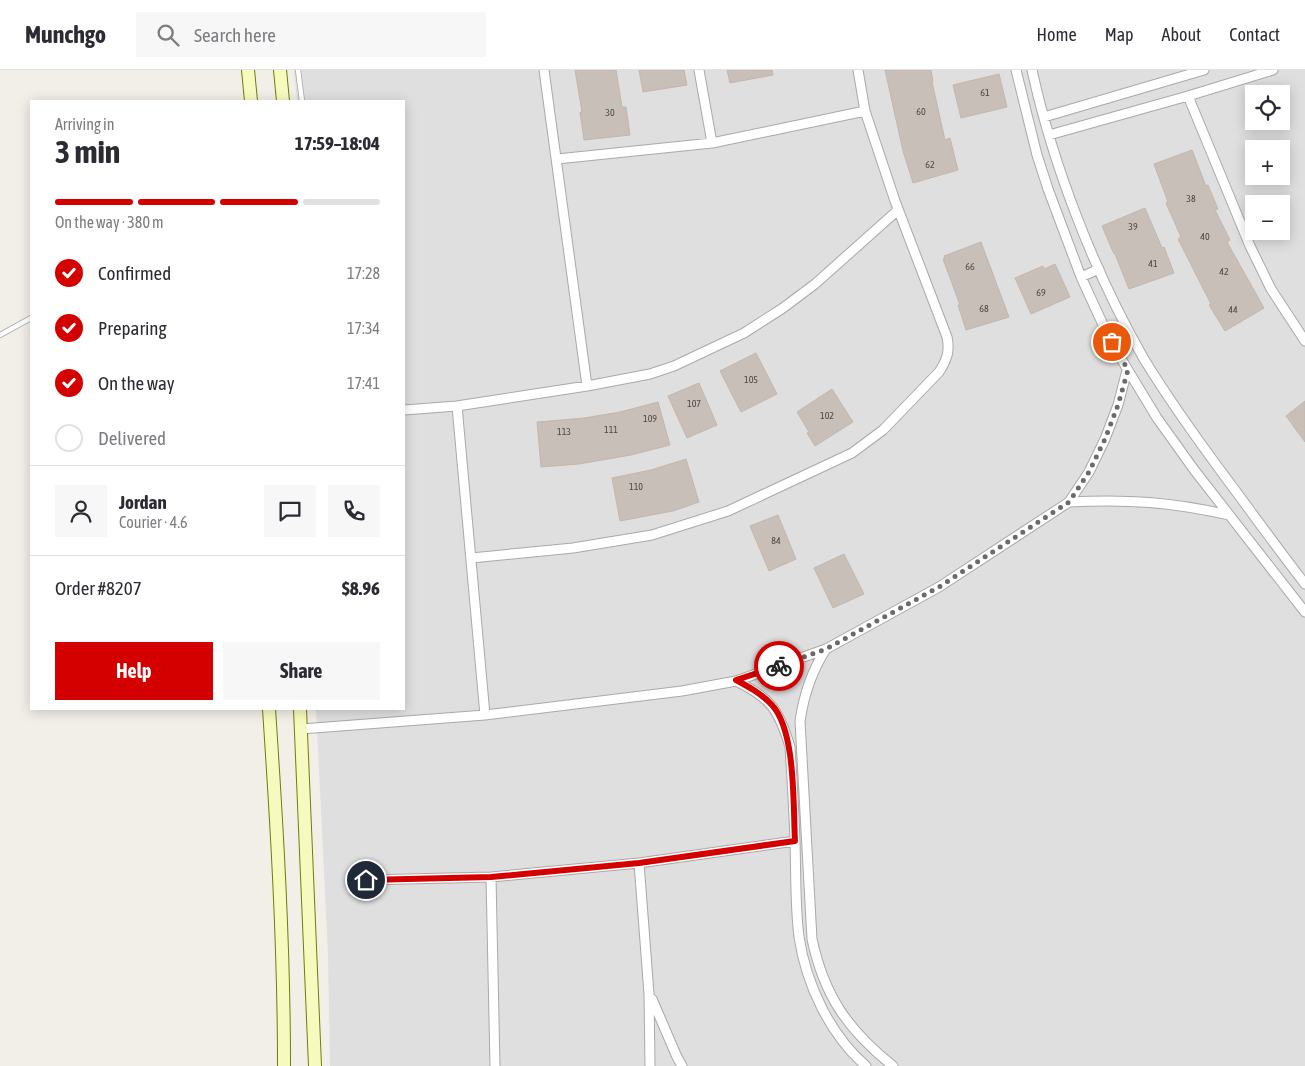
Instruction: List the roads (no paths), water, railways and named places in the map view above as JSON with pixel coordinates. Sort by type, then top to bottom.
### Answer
[{"type":"street","points":[[248,70],[251,100]]},
{"type":"street","points":[[280,70],[283,100]]},
{"type":"street","points":[[544,70],[587,386]]},
{"type":"street","points":[[699,70],[712,143]]},
{"type":"street","points":[[471,558],[573,548],[652,535],[728,511],[852,452],[883,430],[939,372],[949,354],[948,337],[898,210],[865,111],[858,70]]},
{"type":"street","points":[[1016,70],[1037,155],[1062,229],[1081,277],[1108,335],[1157,418],[1270,569],[1305,612]]},
{"type":"street","points":[[1032,70],[1049,135],[1068,191],[1099,269],[1144,358],[1181,417],[1305,584]]},
{"type":"street","points":[[1044,117],[1204,70]]},
{"type":"street","points":[[1049,135],[1273,70]]},
{"type":"street","points":[[1188,96],[1250,246],[1271,289],[1305,341]]},
{"type":"street","points":[[557,160],[712,143],[865,111]]},
{"type":"street","points":[[405,410],[458,406],[587,386],[650,374],[674,366],[744,333],[783,308],[815,284],[898,210]]},
{"type":"street","points":[[1081,277],[1099,269]]},
{"type":"street","points":[[302,729],[485,715],[682,691],[736,680],[826,649],[939,587],[1069,502],[1089,472],[1105,439],[1118,405],[1128,370]]},
{"type":"street","points":[[458,406],[485,715]]},
{"type":"street","points":[[1069,502],[1149,501],[1189,506],[1229,515]]},
{"type":"street","points":[[1270,569],[1285,558]]},
{"type":"street","points":[[826,649],[808,683],[800,721],[812,939],[826,986],[838,1008],[871,1049],[893,1066]]},
{"type":"street","points":[[736,680],[756,692],[773,706],[783,725],[790,747],[798,919],[800,938],[809,976],[831,1023],[850,1050],[866,1066]]},
{"type":"street","points":[[269,710],[277,839],[284,1011],[284,1066]]},
{"type":"street","points":[[300,710],[315,1066]]},
{"type":"street","points":[[790,747],[801,746]]},
{"type":"street","points":[[366,880],[491,877],[639,863],[795,841]]},
{"type":"street","points":[[639,863],[650,994],[650,1066]]},
{"type":"street","points":[[491,877],[495,1066]]},
{"type":"street","points":[[650,994],[682,1066]]},
{"type":"lane","points":[[298,70],[302,100]]},
{"type":"lane","points":[[0,335],[30,319]]}]
